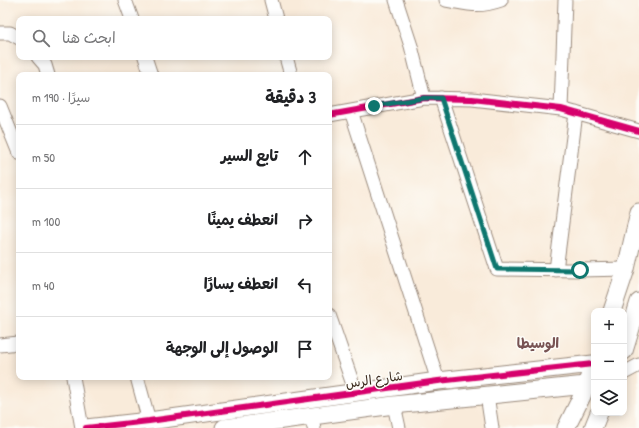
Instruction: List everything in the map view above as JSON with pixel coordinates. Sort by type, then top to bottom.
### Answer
[{"type":"street","points":[[125,0],[131,16]]},
{"type":"street","points":[[270,0],[275,16]]},
{"type":"street","points":[[396,0],[411,46],[424,98]]},
{"type":"street","points":[[446,0],[471,5],[487,5],[501,0]]},
{"type":"street","points":[[561,109],[565,0]]},
{"type":"street","points":[[0,33],[10,33],[16,36]]},
{"type":"street","points":[[41,60],[45,65],[47,72]]},
{"type":"street","points":[[146,60],[150,72]]},
{"type":"street","points":[[287,60],[290,72]]},
{"type":"street","points":[[332,114],[424,98],[472,99],[561,109],[639,131]]},
{"type":"street","points":[[441,98],[497,269],[626,269]]},
{"type":"street","points":[[0,106],[6,135],[16,149]]},
{"type":"street","points":[[351,111],[438,381]]},
{"type":"street","points":[[556,270],[576,114]]},
{"type":"street","points":[[613,308],[626,269],[639,212]]},
{"type":"street","points":[[626,344],[639,302]]},
{"type":"street","points":[[332,324],[356,392]]},
{"type":"street","points":[[0,345],[16,343]]},
{"type":"street","name":"شارع الرس","points":[[86,428],[149,421],[438,381],[591,363]]},
{"type":"street","points":[[627,371],[639,365]]},
{"type":"street","points":[[566,428],[582,396],[591,371]]},
{"type":"street","points":[[74,380],[82,428]]},
{"type":"street","points":[[138,380],[149,421]]},
{"type":"street","points":[[224,428],[313,422],[394,404],[488,396],[586,385]]},
{"type":"street","points":[[488,396],[492,428]]},
{"type":"street","points":[[394,404],[399,428]]},
{"type":"street","points":[[593,428],[598,416]]},
{"type":"cycle path","points":[[332,114],[424,98],[472,99],[561,109],[639,131]]},
{"type":"cycle path","points":[[86,428],[149,421],[438,381],[591,364]]},
{"type":"district","name":"الوسيطا","points":[[538,342]]},
{"type":"route","points":[[374,106],[424,98],[441,98],[497,269],[580,270]]}]
